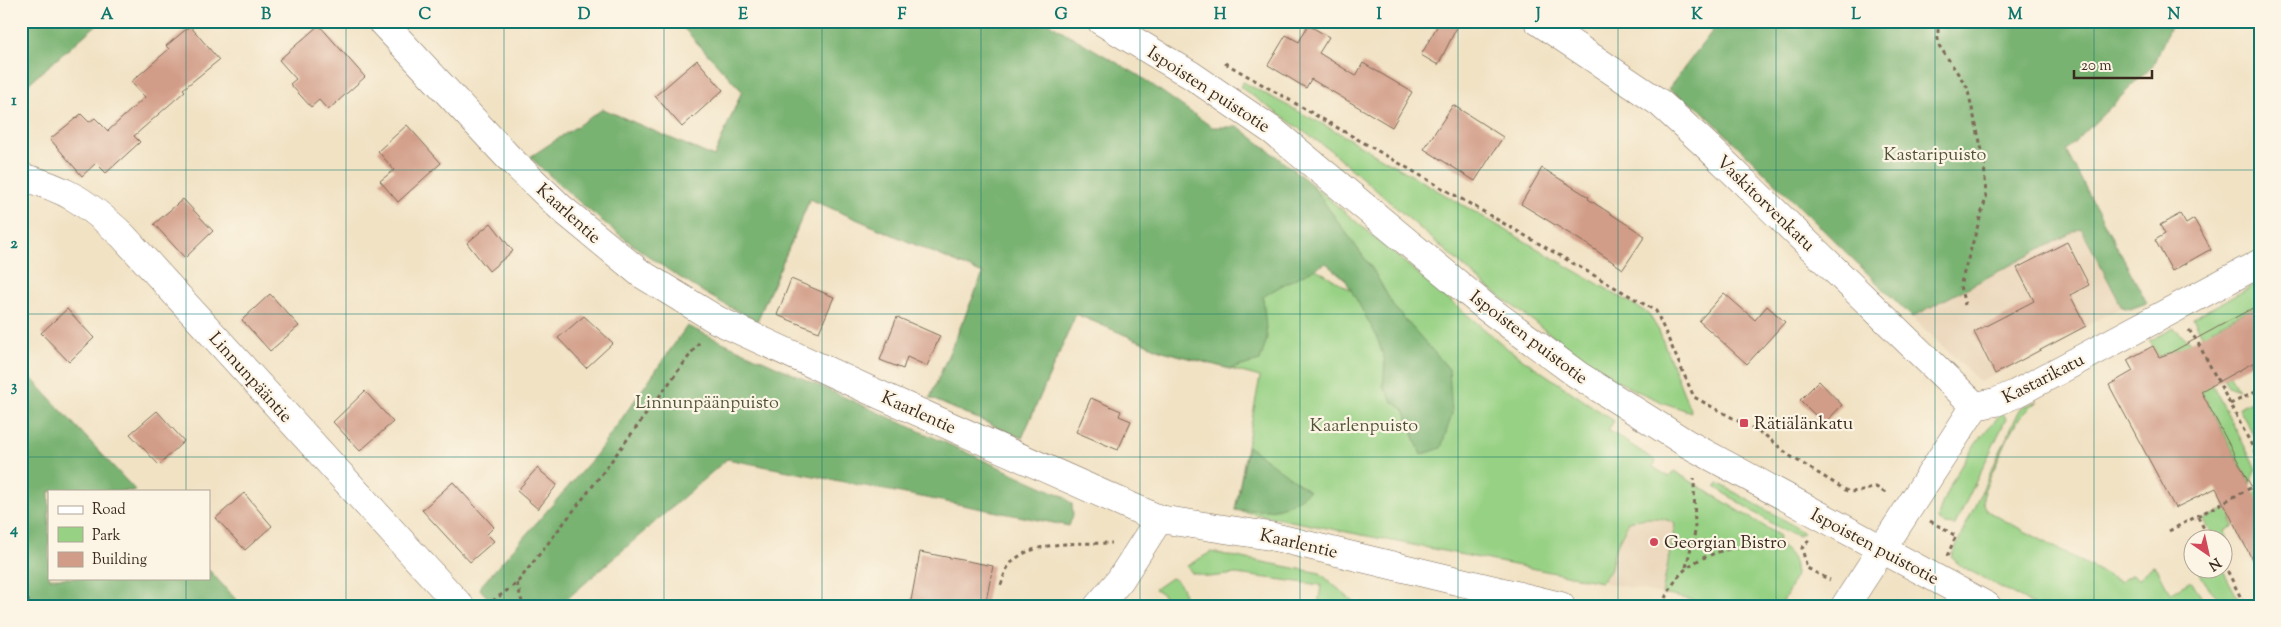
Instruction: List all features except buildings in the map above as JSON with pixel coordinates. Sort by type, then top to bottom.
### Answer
[{"type":"street","name":"Kaarlentie","points":[[381,21],[508,157],[561,208],[640,273],[717,320],[1159,519],[1270,536],[1562,606]]},
{"type":"street","name":"Ispoisten puistotie","points":[[1101,21],[1191,75],[1273,131],[1487,308],[1572,371],[1686,443],[1988,606]]},
{"type":"street","name":"Vaskitorvenkatu","points":[[1538,21],[1660,103],[1706,145],[1975,406]]},
{"type":"street","name":"Linnunpääntie","points":[[21,177],[50,184],[71,195],[98,214],[123,236],[460,606]]},
{"type":"street","name":"Kastarikatu","points":[[1975,406],[1996,402],[2015,394],[2260,263]]},
{"type":"street","points":[[1846,606],[1975,406]]},
{"type":"street","points":[[1098,606],[1120,580],[1159,519]]},
{"type":"path","points":[[1938,21],[1938,44],[1966,87],[1984,159],[1986,198],[1960,286],[1965,304]]},
{"type":"path","points":[[1217,59],[1656,311],[1694,397],[1766,436],[1790,456],[1849,492],[1876,487]]},
{"type":"path","points":[[486,606],[517,583],[595,483],[717,320]]},
{"type":"path","points":[[2187,328],[2197,341],[2260,461]]},
{"type":"path","points":[[2254,364],[2260,375]]},
{"type":"path","points":[[2230,404],[2260,390]]},
{"type":"path","points":[[1665,598],[1686,568],[1695,532],[1694,478]]},
{"type":"path","points":[[2169,530],[2260,484]]},
{"type":"path","points":[[2198,517],[2205,530]]},
{"type":"path","points":[[1686,568],[1712,554],[1787,538]]},
{"type":"path","points":[[1002,585],[1008,568],[1017,558],[1032,550],[1051,546],[1115,543]]},
{"type":"path","points":[[1802,548],[1807,568]]},
{"type":"path","points":[[2232,580],[2245,606]]},
{"type":"path","points":[[517,583],[523,606]]},
{"type":"path","points":[[21,593],[32,606]]},
{"type":"shaded area","points":[[2081,228],[2122,307],[1980,382],[1912,317]]},
{"type":"shaded area","points":[[1616,506],[1676,518],[1662,594],[1601,582]]},
{"type":"green space","points":[[21,21],[101,21],[21,90]]},
{"type":"green space","name":"Kaarlenpuisto","points":[[677,21],[899,21],[1410,325],[1394,307],[1373,270],[1310,183],[1508,349],[1614,421],[1608,430],[1656,461],[1653,467],[1669,477],[1674,471],[1780,536],[1777,544],[1792,558],[1795,565],[1795,573],[1790,589],[1780,606],[1722,606],[1662,594],[1675,524],[1658,518],[1629,521],[1615,549],[1610,571],[1601,582],[1235,510],[1260,377],[1163,351],[1076,314],[1022,438],[930,398],[983,274],[810,199],[757,321],[709,295],[603,109],[714,157],[742,91]]},
{"type":"green space","name":"Kaarlenpuisto","points":[[677,21],[1045,21],[1138,75],[1212,127],[1239,127],[1310,183],[1373,270],[1394,307],[1449,369],[1452,414],[1441,448],[1421,455],[1404,410],[1392,401],[1383,386],[1385,361],[1376,335],[1345,279],[1326,263],[1263,297],[1267,339],[1260,361],[1230,369],[1163,351],[1076,314],[1022,438],[930,398],[983,274],[810,199],[757,321],[726,305],[666,268],[609,227],[530,157],[603,109],[714,157],[742,91]]},
{"type":"green space","name":"Kastaripuisto","points":[[1720,21],[2172,21],[2155,63],[2066,151],[2147,303],[2130,309],[2122,307],[2081,228],[1912,317],[1699,108],[1668,89]]},
{"type":"green space","points":[[1243,82],[1339,133],[1648,313],[1659,331],[1691,412],[1664,403],[1628,387],[1590,364],[1485,285],[1330,150],[1240,87]]},
{"type":"green space","points":[[2260,282],[2260,304],[2212,329],[2224,352],[2219,354],[2238,390],[2228,386],[2193,318]]},
{"type":"green space","name":"Linnunpäänpuisto","points":[[687,326],[1063,496],[1072,504],[1073,515],[1069,526],[727,459],[559,606],[495,606],[479,588],[596,455]]},
{"type":"green space","points":[[2174,328],[2190,342],[2256,468],[2250,484],[2179,348],[2159,357],[2149,341]]},
{"type":"green space","points":[[21,367],[135,490],[48,490],[48,580],[210,580],[210,571],[242,606],[21,606]]},
{"type":"green space","points":[[2260,397],[2260,447],[2239,409],[2241,406]]},
{"type":"green space","points":[[2037,401],[2019,419],[2008,438],[1984,491],[1983,501],[1987,511],[2120,582],[2132,574],[2137,579],[2153,566],[2157,568],[2170,593],[2191,581],[2204,601],[2212,606],[2036,606],[1961,566],[1951,557],[2020,409]]},
{"type":"green space","points":[[2003,413],[2006,419],[1955,525],[1945,524],[1938,520],[1946,494],[1954,478],[1973,448]]},
{"type":"green space","points":[[1248,446],[1309,491],[1282,507],[1266,510],[1235,510]]},
{"type":"green space","points":[[1718,483],[1788,522],[1803,533],[1799,536],[1782,530],[1715,487]]},
{"type":"green space","points":[[2260,490],[2260,499],[2245,506],[2247,511],[2231,520],[2234,526],[2227,530],[2210,530],[2204,520]]},
{"type":"green space","points":[[1211,552],[1320,573],[1358,606],[1318,606],[1321,585],[1236,574],[1209,577],[1192,573],[1187,566]]},
{"type":"green space","points":[[1171,578],[1179,583],[1183,589],[1183,606],[1163,606],[1164,595],[1155,589]]},
{"type":"green space","points":[[2204,580],[2228,580],[2242,606],[2228,603],[2221,599]]},
{"type":"place","name":"Rätiälänkatu","points":[[1744,423]]},
{"type":"place","name":"Georgian Bistro","points":[[1654,542]]}]
